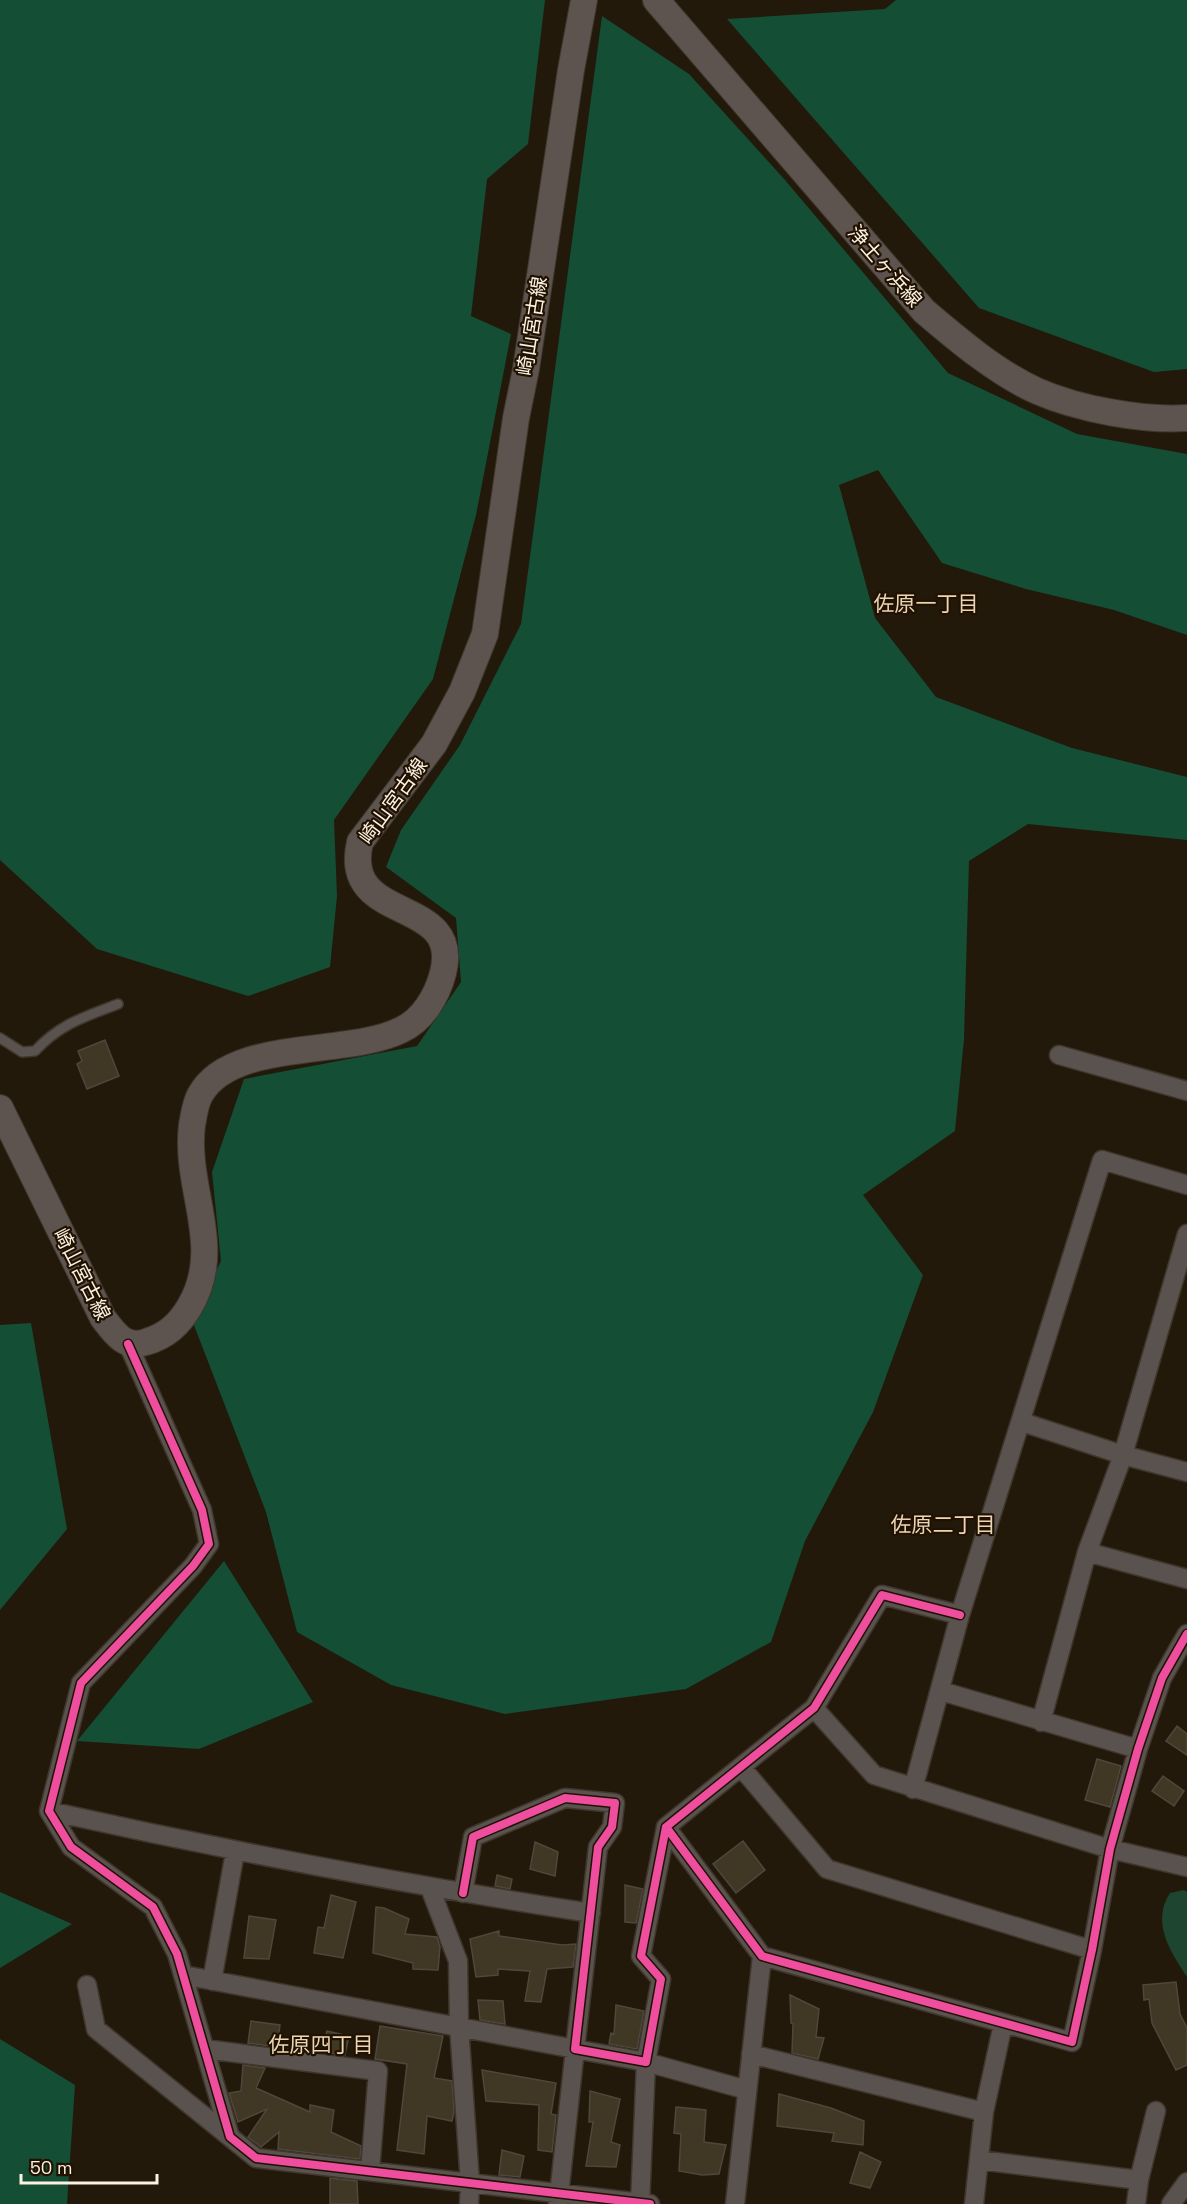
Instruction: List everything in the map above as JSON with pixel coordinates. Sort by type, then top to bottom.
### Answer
[{"type":"main road","name":"崎山宮古線","points":[[0,1107],[94,1301],[109,1326],[128,1344],[136,1345],[168,1333],[182,1320],[198,1293],[205,1266],[206,1242],[190,1157],[194,1111],[198,1097],[208,1082],[236,1064],[401,1030],[424,1013],[435,995],[443,973],[446,950],[437,930],[427,921],[383,901],[368,891],[358,875],[356,857],[360,842],[434,744],[462,692],[485,634],[514,429],[526,369],[571,70],[584,0]]},
{"type":"main road","name":"浄土ヶ浜線","points":[[656,0],[924,311],[970,350],[1037,391],[1102,410],[1172,419],[1187,418]]},
{"type":"street","points":[[1059,1054],[1187,1091]]},
{"type":"street","points":[[913,1789],[960,1615],[1102,1160],[1187,1185]]},
{"type":"street","points":[[1041,1722],[1087,1552],[1123,1455],[1187,1234]]},
{"type":"street","points":[[128,1344],[202,1510],[209,1544],[194,1566],[81,1683],[49,1811],[71,1847],[153,1907],[177,1954],[230,2137]]},
{"type":"street","points":[[1022,1422],[1123,1455],[1187,1472]]},
{"type":"street","points":[[1087,1552],[1187,1579]]},
{"type":"street","points":[[87,1985],[96,2029],[256,2158],[470,2183],[558,2199],[643,2204],[646,2062],[661,1979],[641,1956],[666,1827],[814,1708],[882,1595],[960,1615]]},
{"type":"street","points":[[666,1827],[762,1956],[1072,2042],[1092,1950],[1110,1849],[1138,1749],[1162,1678],[1187,1634]]},
{"type":"street","points":[[941,1691],[1138,1749]]},
{"type":"street","points":[[814,1708],[874,1775],[1110,1849],[1187,1867]]},
{"type":"street","points":[[741,1767],[827,1869],[1092,1950]]},
{"type":"street","points":[[463,1893],[473,1837],[565,1798],[615,1803],[612,1827],[598,1846],[558,2199]]},
{"type":"street","points":[[49,1811],[235,1852],[430,1888],[591,1913]]},
{"type":"street","points":[[212,1981],[235,1852]]},
{"type":"street","points":[[430,1888],[458,1961],[459,2026],[470,2183],[469,2204]]},
{"type":"street","points":[[735,2204],[762,1956]]},
{"type":"street","points":[[183,1975],[646,2062],[747,2090]]},
{"type":"street","points":[[974,2204],[984,2112],[1003,2024]]},
{"type":"street","points":[[205,2049],[378,2071],[370,2171]]},
{"type":"street","points":[[752,2054],[984,2112]]},
{"type":"street","points":[[1136,2204],[1138,2180],[1156,2111]]},
{"type":"street","points":[[979,2160],[1138,2180]]},
{"type":"street","points":[[1171,2204],[1187,2182]]},
{"type":"lane","points":[[0,1038],[22,1052],[35,1051],[52,1032],[79,1018],[118,1004]]},
{"type":"green space","points":[[0,0],[545,0],[528,144],[487,179],[471,316],[511,334],[476,515],[433,679],[334,820],[337,896],[330,967],[248,996],[97,949],[0,860]]},
{"type":"green space","points":[[896,0],[1187,0],[1187,369],[1154,372],[979,308],[727,19],[885,9]]},
{"type":"green space","points":[[602,16],[689,74],[785,180],[948,373],[1077,434],[1187,454],[1187,635],[1114,610],[1026,589],[942,563],[878,470],[839,485],[875,618],[936,697],[1072,748],[1187,777],[1187,840],[1028,824],[969,861],[964,1039],[955,1131],[863,1195],[923,1275],[873,1412],[805,1541],[771,1642],[686,1689],[505,1714],[391,1685],[297,1632],[266,1512],[192,1320],[221,1261],[212,1172],[244,1079],[417,1046],[461,982],[456,918],[386,867],[401,830],[460,745],[521,624]]},
{"type":"green space","points":[[31,1323],[67,1529],[0,1610],[0,1325]]},
{"type":"green space","points":[[224,1561],[313,1702],[199,1749],[77,1741]]},
{"type":"green space","points":[[1184,1890],[1187,1892],[1187,1977],[1169,1947],[1162,1915],[1170,1893]]},
{"type":"green space","points":[[0,1892],[72,1924],[0,1968]]},
{"type":"green space","points":[[0,2039],[75,2085],[67,2204],[0,2204]]},
{"type":"building","points":[[105,1040],[119,1076],[87,1089],[77,1064],[82,1061],[78,1051]]},
{"type":"building","points":[[1177,1726],[1187,1734],[1187,1755],[1166,1741]]},
{"type":"building","points":[[1097,1759],[1121,1766],[1110,1807],[1085,1800]]},
{"type":"building","points":[[1163,1776],[1184,1791],[1174,1806],[1152,1791]]},
{"type":"building","points":[[743,1841],[765,1870],[736,1893],[713,1864]]},
{"type":"building","points":[[535,1842],[558,1852],[555,1876],[530,1869]]},
{"type":"building","points":[[497,1875],[512,1879],[510,1889],[495,1886]]},
{"type":"building","points":[[625,1885],[643,1889],[636,1923],[625,1922]]},
{"type":"building","points":[[331,1895],[356,1902],[343,1958],[314,1953],[318,1927],[324,1928]]},
{"type":"building","points":[[376,1907],[409,1919],[405,1934],[437,1937],[440,1947],[438,1970],[413,1969],[413,1963],[373,1953]]},
{"type":"building","points":[[249,1916],[276,1920],[269,1959],[244,1958]]},
{"type":"building","points":[[499,1931],[499,1936],[562,1945],[576,1944],[573,1967],[547,1969],[541,2002],[525,2001],[530,1971],[498,1969],[498,1975],[476,1977],[470,1939]]},
{"type":"building","points":[[1176,1982],[1180,2014],[1187,2028],[1187,2065],[1176,2070],[1152,2023],[1149,1999],[1144,2000],[1143,1985]]},
{"type":"building","points":[[790,1995],[819,2009],[816,2037],[824,2038],[818,2059],[792,2053],[793,2024],[791,2023]]},
{"type":"building","points":[[478,2000],[503,2001],[505,2024],[480,2020]]},
{"type":"building","points":[[616,2005],[644,2011],[637,2049],[609,2044],[611,2033],[614,2034]]},
{"type":"building","points":[[251,2021],[280,2025],[277,2047],[248,2043]]},
{"type":"building","points":[[380,2026],[443,2036],[434,2078],[452,2081],[454,2112],[452,2121],[427,2116],[424,2154],[397,2150],[407,2064],[375,2059]]},
{"type":"building","points":[[327,2031],[349,2036],[345,2055],[321,2052]]},
{"type":"building","points":[[243,2065],[265,2068],[256,2088],[310,2112],[310,2105],[334,2110],[331,2132],[361,2146],[360,2159],[278,2149],[279,2132],[261,2147],[248,2137],[267,2109],[238,2122],[229,2093],[241,2091]]},
{"type":"building","points":[[482,2070],[556,2083],[551,2114],[556,2115],[552,2152],[538,2150],[539,2105],[486,2101]]},
{"type":"building","points":[[590,2091],[620,2099],[611,2142],[620,2145],[616,2167],[586,2166],[593,2122],[589,2122]]},
{"type":"building","points":[[779,2094],[831,2108],[864,2121],[863,2145],[832,2141],[834,2133],[777,2126]]},
{"type":"building","points":[[676,2107],[706,2110],[704,2142],[726,2145],[719,2174],[702,2175],[679,2171],[681,2134],[674,2133]]},
{"type":"building","points":[[502,2150],[524,2156],[520,2177],[499,2175]]},
{"type":"building","points":[[860,2152],[881,2162],[870,2188],[850,2183]]},
{"type":"building","points":[[330,2178],[357,2181],[358,2204],[330,2204]]},
{"type":"cycle path","points":[[128,1344],[202,1510],[209,1544],[193,1566],[81,1683],[49,1811],[71,1847],[153,1907],[177,1954],[230,2137],[256,2158],[650,2204]]},
{"type":"cycle path","points":[[463,1893],[473,1837],[565,1798],[615,1803],[612,1827],[598,1847],[575,2049],[646,2062],[661,1979],[641,1956],[666,1827],[814,1708],[882,1595],[960,1615]]},
{"type":"cycle path","points":[[666,1827],[762,1956],[1072,2042],[1092,1950],[1110,1849],[1138,1749],[1162,1678],[1187,1634]]},
{"type":"district","name":"佐原一丁目","points":[[926,603]]},
{"type":"district","name":"佐原二丁目","points":[[943,1524]]},
{"type":"district","name":"佐原四丁目","points":[[321,2044]]}]
